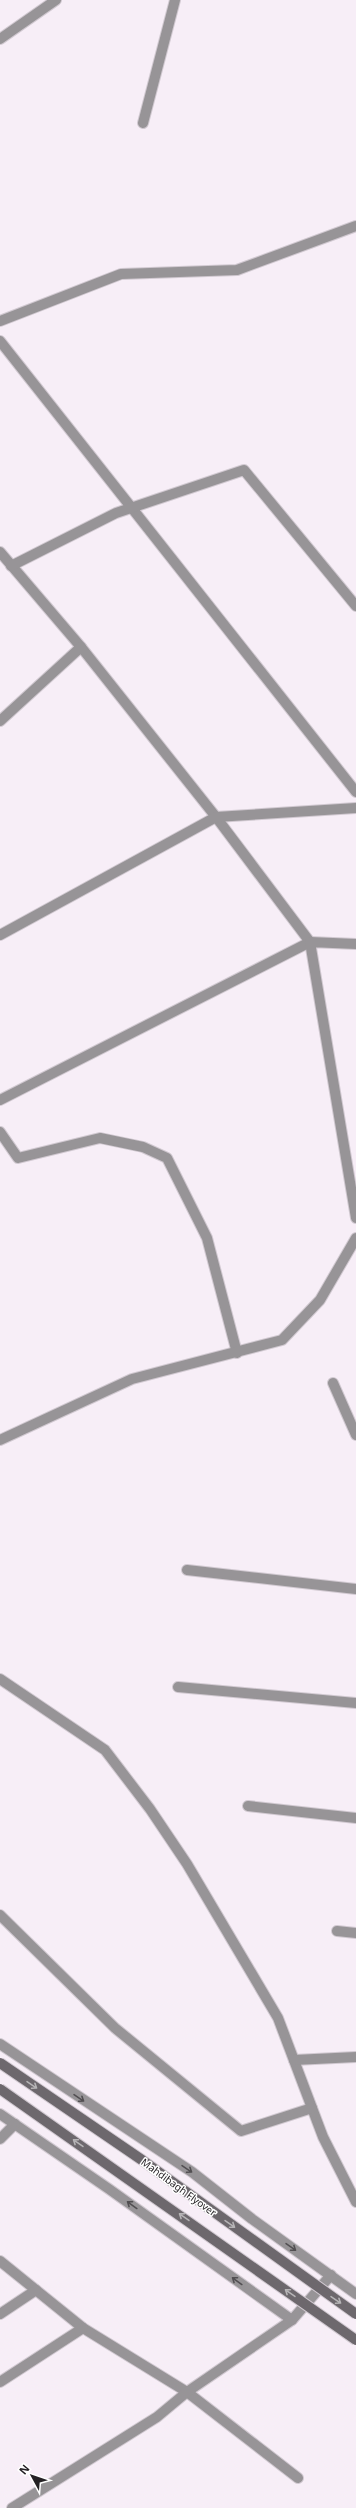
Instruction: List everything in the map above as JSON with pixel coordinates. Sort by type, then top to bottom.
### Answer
[{"type":"main road","name":"Mahdibagh Flyover","points":[[0,2063],[142,2160],[356,2314]]},
{"type":"main road","points":[[0,2089],[356,2340]]},
{"type":"street","points":[[0,39],[56,0]]},
{"type":"street","points":[[143,123],[175,0]]},
{"type":"street","points":[[0,321],[121,274],[237,270],[356,226]]},
{"type":"street","points":[[0,341],[356,792]]},
{"type":"street","points":[[6,565],[116,513],[244,470],[356,606]]},
{"type":"street","points":[[0,552],[6,565],[81,647],[216,817],[310,942],[356,1218]]},
{"type":"street","points":[[0,721],[81,647]]},
{"type":"street","points":[[0,935],[216,817],[356,808]]},
{"type":"street","points":[[0,1100],[310,942],[356,944]]},
{"type":"street","points":[[0,1132],[18,1158],[100,1138],[143,1147],[168,1158],[207,1238],[237,1353]]},
{"type":"street","points":[[0,1440],[132,1379],[237,1353],[282,1340],[320,1300],[356,1238]]},
{"type":"street","points":[[333,1383],[356,1435]]},
{"type":"street","points":[[187,1570],[356,1589]]},
{"type":"street","points":[[0,1679],[104,1750],[150,1809],[187,1864],[278,2018],[323,2137],[356,2202]]},
{"type":"street","points":[[178,1687],[356,1703]]},
{"type":"street","points":[[248,1806],[356,1818]]},
{"type":"street","points":[[0,1915],[115,2028],[240,2131],[312,2108]]},
{"type":"street","points":[[337,1931],[356,1933]]},
{"type":"street","points":[[0,2044],[192,2172],[356,2294]]},
{"type":"street","points":[[294,2060],[356,2057]]},
{"type":"street","points":[[0,2114],[292,2320]]},
{"type":"street","points":[[0,2139],[15,2124]]},
{"type":"street","points":[[0,2261],[83,2328],[187,2392],[298,2478]]},
{"type":"street","points":[[12,2508],[157,2417],[187,2392],[292,2320],[331,2275]]},
{"type":"street","points":[[0,2314],[36,2290]]},
{"type":"street","points":[[0,2382],[83,2328]]}]
